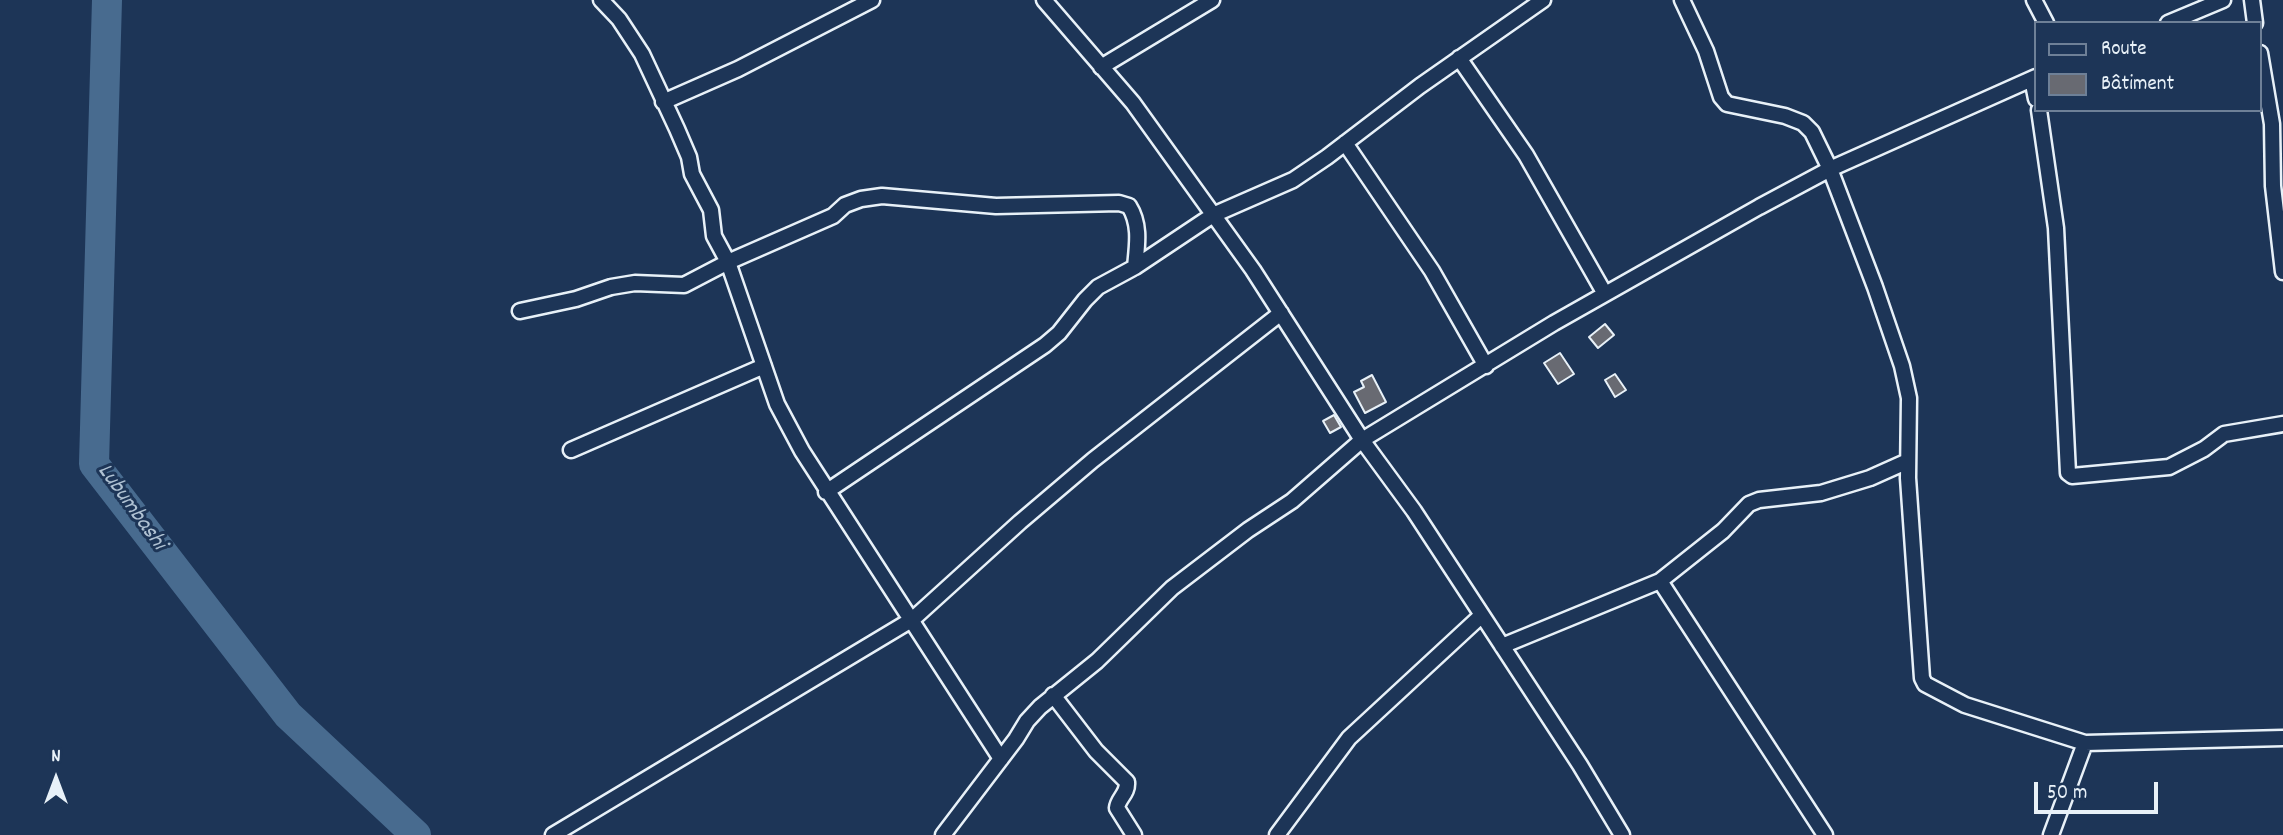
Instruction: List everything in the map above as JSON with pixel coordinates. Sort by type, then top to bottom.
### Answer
[{"type":"street","points":[[601,0],[619,19],[642,54],[689,157],[692,174],[711,210],[714,236],[728,262],[777,404],[826,492],[913,619],[1001,759]]},
{"type":"street","points":[[663,102],[738,69],[872,0]]},
{"type":"street","points":[[1044,0],[1133,103],[1281,313],[1362,440],[1414,511],[1580,765],[1622,835]]},
{"type":"street","points":[[1101,66],[1212,0]]},
{"type":"street","points":[[826,492],[1045,345],[1098,288],[1213,215],[1293,180],[1543,0]]},
{"type":"street","points":[[1682,0],[1706,51],[1721,97],[1727,104],[1785,116],[1803,123],[1812,132],[1830,169],[1875,288],[1902,366],[1909,398],[1908,461],[1922,678],[1925,684],[1965,705],[2085,743],[2283,738]]},
{"type":"street","points":[[2034,0],[2045,21]]},
{"type":"street","points":[[2173,21],[2223,0]]},
{"type":"street","points":[[2252,0],[2255,21]]},
{"type":"street","points":[[1459,58],[1526,155],[1605,294]]},
{"type":"street","points":[[2262,66],[2272,124],[2273,186],[2281,232],[2283,272]]},
{"type":"street","points":[[943,835],[1027,721],[1053,695],[1097,662],[1172,589],[1248,530],[1292,501],[1362,440],[1553,323],[1830,169],[2034,78]]},
{"type":"street","points":[[2039,112],[2056,228],[2068,474],[2072,476],[2169,467],[2204,449],[2224,434],[2283,424]]},
{"type":"street","points":[[1345,143],[1432,271],[1486,366]]},
{"type":"street","points":[[520,311],[635,283],[684,285],[728,262],[833,216],[845,205],[882,195],[996,206],[1129,206],[1138,229],[1135,267]]},
{"type":"street","points":[[553,835],[913,619],[1093,460],[1281,313]]},
{"type":"street","points":[[571,450],[764,366]]},
{"type":"street","points":[[1502,646],[1660,580],[1723,531],[1749,505],[1759,500],[1821,493],[1870,478],[1908,461]]},
{"type":"street","points":[[1660,580],[1825,835]]},
{"type":"street","points":[[1277,835],[1349,738],[1482,615]]},
{"type":"street","points":[[1053,695],[1089,742],[1127,782],[1127,792],[1117,804],[1117,808],[1134,835]]},
{"type":"street","points":[[2051,835],[2085,743]]},
{"type":"building","points":[[1605,324],[1614,335],[1598,348],[1589,337]]},
{"type":"building","points":[[1560,353],[1574,374],[1558,384],[1544,363]]},
{"type":"building","points":[[1615,374],[1626,390],[1615,397],[1605,380]]},
{"type":"building","points":[[1372,375],[1386,402],[1365,413],[1354,392],[1364,387],[1361,381]]},
{"type":"building","points":[[1334,415],[1341,427],[1330,433],[1323,421]]},
{"type":"waterway","name":"Lubumbashi","points":[[107,0],[94,464],[288,715],[416,835]]}]
